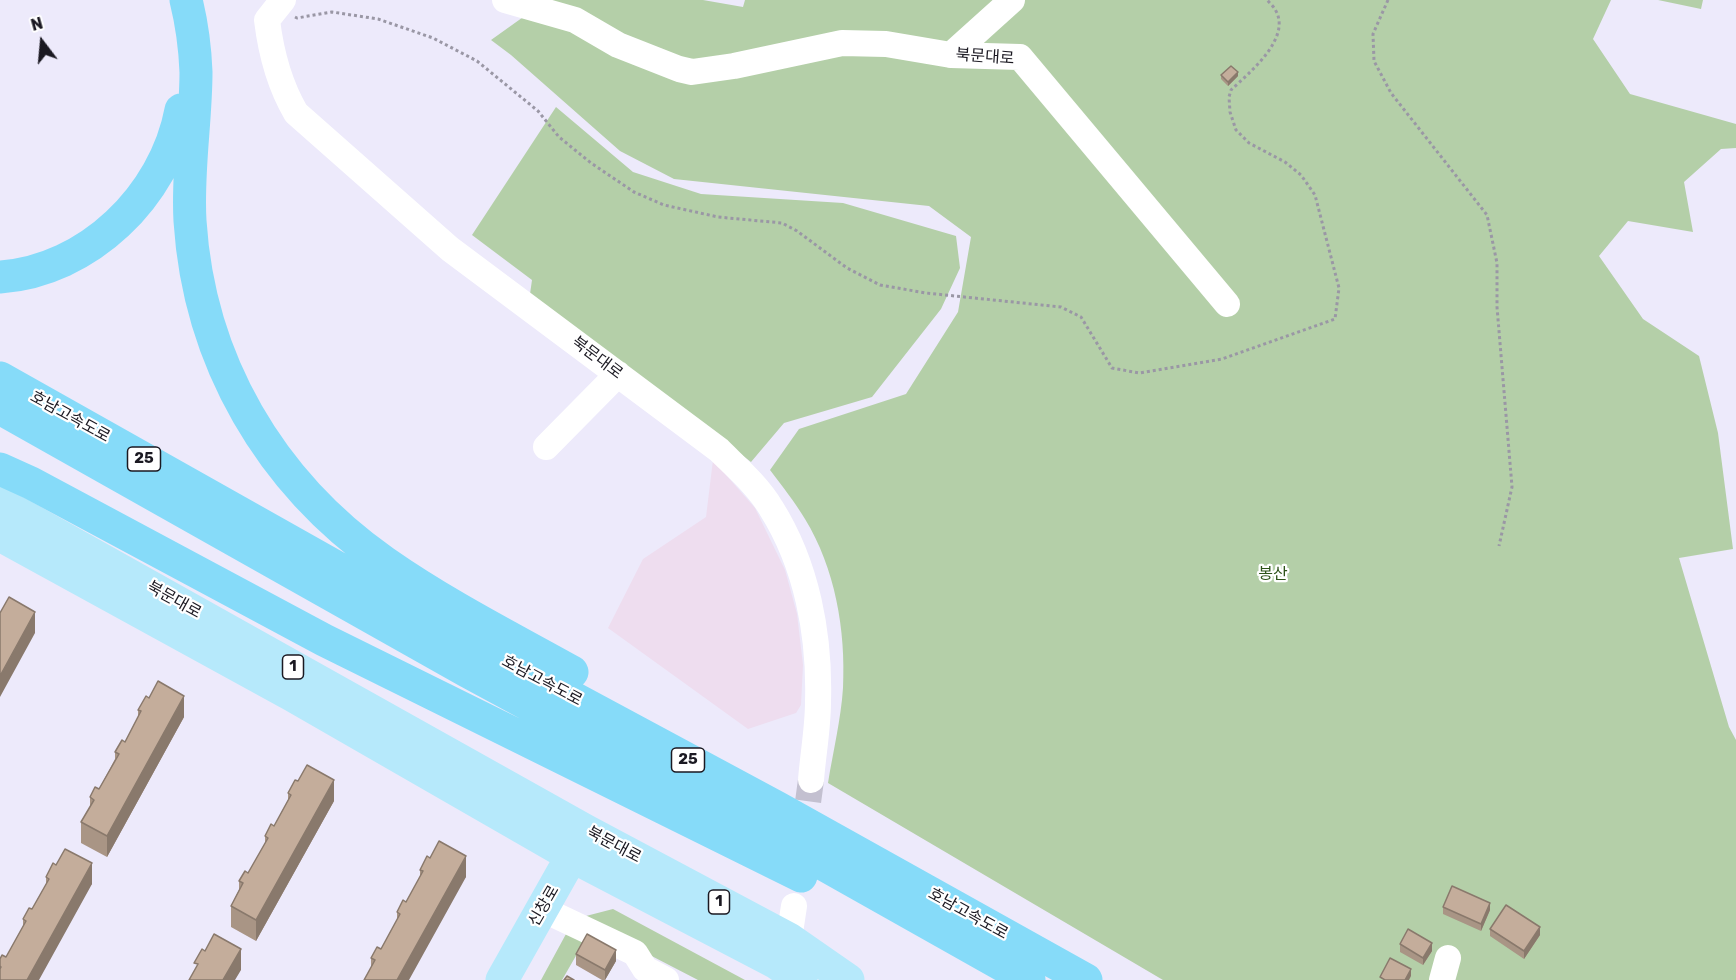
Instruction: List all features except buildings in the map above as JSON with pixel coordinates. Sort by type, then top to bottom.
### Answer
[{"type":"highway","points":[[0,278],[40,270],[70,256],[105,234],[134,208],[155,178],[172,144],[180,113],[184,83],[179,32],[168,0]]},
{"type":"highway","points":[[186,0],[193,32],[196,71],[190,178],[190,220],[195,268],[206,317],[221,362],[245,410],[278,463],[319,509],[384,562],[468,614],[687,736],[778,808]]},
{"type":"highway","name":"호남고속도로","points":[[0,378],[469,642],[778,808],[1086,980]]},
{"type":"highway","name":"호남고속도로","points":[[0,408],[457,665],[823,864],[1029,980]]},
{"type":"highway","points":[[0,469],[31,483],[324,640],[834,892],[943,932]]},
{"type":"main road","name":"북문대로","points":[[0,503],[579,844],[788,960],[848,980]]},
{"type":"main road","name":"북문대로","points":[[0,535],[292,695],[579,844]]},
{"type":"main road","name":"신창로","points":[[502,980],[579,844]]},
{"type":"street","name":"북문대로","points":[[504,0],[575,20],[618,45],[678,69],[692,72],[734,66],[842,43],[886,44],[951,54],[1020,57],[1227,304]]},
{"type":"street","points":[[951,54],[1012,0]]},
{"type":"street","name":"북문대로","points":[[281,2],[267,20],[280,80],[296,112],[450,249],[719,450],[753,484],[771,507],[786,535],[810,601],[815,633],[819,703],[811,780]]},
{"type":"street","points":[[546,447],[618,374]]},
{"type":"street","points":[[788,960],[794,906]]},
{"type":"street","points":[[542,909],[635,953],[646,976]]},
{"type":"path","points":[[281,2],[297,18],[332,12],[378,19],[433,38],[477,61],[538,111],[559,137],[591,163],[634,192],[664,205],[718,217],[782,223],[797,231],[847,268],[880,285],[926,293],[1060,307],[1081,317],[1112,368],[1139,373],[1222,358],[1335,319],[1339,288],[1315,195],[1301,175],[1285,162],[1249,143],[1236,130],[1230,112],[1229,97],[1232,90],[1267,55],[1275,41],[1278,25],[1277,12],[1267,0]]},
{"type":"path","points":[[1388,0],[1373,34],[1374,61],[1391,93],[1487,215],[1497,263],[1497,307],[1512,487],[1498,546]]},
{"type":"shaded area","points":[[713,460],[755,508],[785,570],[797,614],[803,665],[801,705],[796,713],[748,729],[608,628],[643,559],[706,517]]},
{"type":"green space","name":"봉산","points":[[547,0],[703,0],[743,7],[745,0],[1611,0],[1593,39],[1630,94],[1736,124],[1736,148],[1721,149],[1684,182],[1693,232],[1628,221],[1599,256],[1643,319],[1699,356],[1718,433],[1733,549],[1679,558],[1729,727],[1736,740],[1736,980],[1163,980],[828,783],[843,688],[843,644],[836,600],[824,558],[815,538],[797,506],[770,470],[799,429],[906,394],[958,312],[971,237],[929,206],[674,179],[620,151],[491,40]]},
{"type":"green space","points":[[1658,0],[1703,0],[1701,9]]},
{"type":"green space","points":[[556,107],[633,172],[701,194],[843,203],[956,236],[960,268],[941,309],[872,397],[784,423],[751,462],[530,294],[532,280],[472,235]]},
{"type":"green space","points":[[613,909],[745,980],[698,980],[586,922],[586,916]]},
{"type":"green space","points":[[566,934],[588,935],[562,980],[541,980]]},
{"type":"tunnel","points":[[803,840],[811,780]]}]
